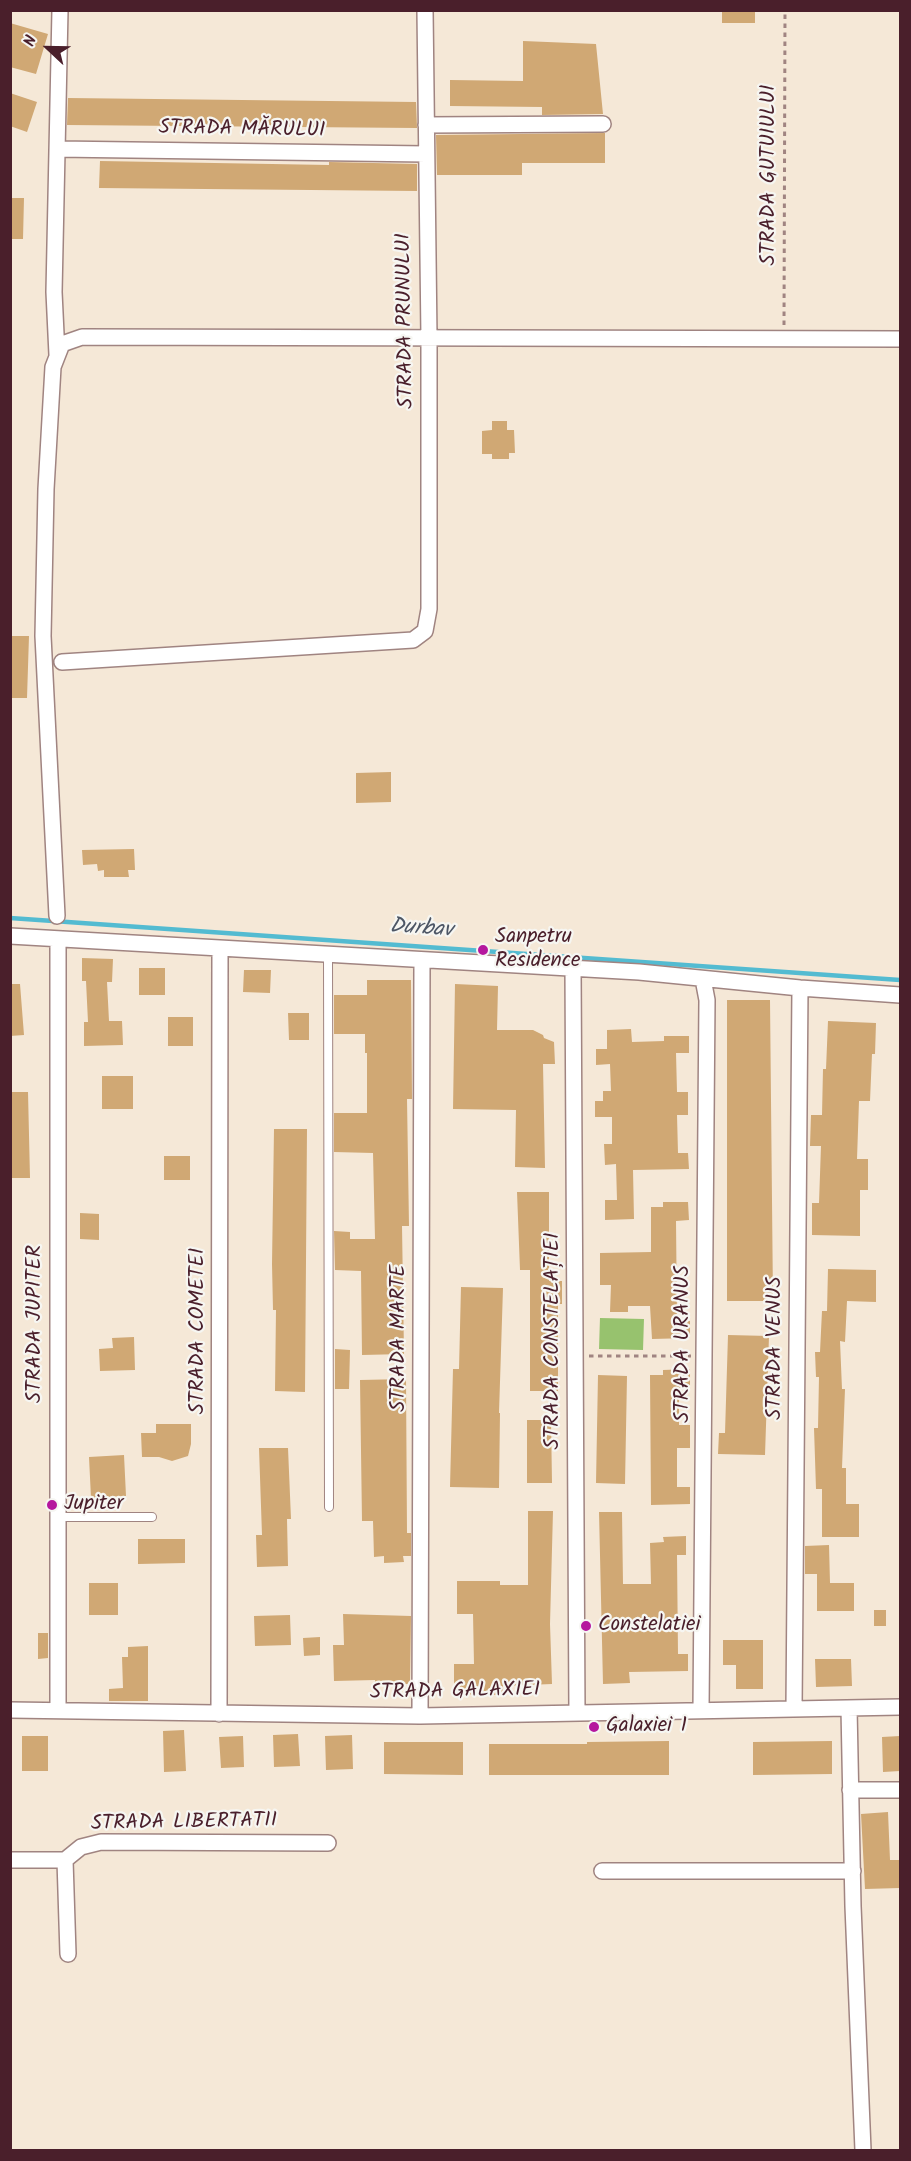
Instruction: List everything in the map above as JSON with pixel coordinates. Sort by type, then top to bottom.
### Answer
[{"type":"street","points":[[57,356],[54,292],[60,10]]},
{"type":"street","name":"STRADA PRUNULUI","points":[[62,662],[413,640],[424,631],[429,609],[429,338],[424,10]]},
{"type":"street","points":[[426,125],[603,124]]},
{"type":"street","name":"STRADA MĂRULUI","points":[[57,149],[426,154]]},
{"type":"street","points":[[57,916],[43,636],[46,489],[53,367],[62,344],[82,337],[900,339]]},
{"type":"street","points":[[10,936],[639,972],[800,988],[900,995]]},
{"type":"street","name":"STRADA JUPITER","points":[[58,939],[58,1710]]},
{"type":"street","name":"STRADA COMETEI","points":[[219,1713],[220,948]]},
{"type":"street","name":"STRADA MARTE","points":[[420,1716],[422,960]]},
{"type":"street","name":"STRADA CONSTELAȚIEI","points":[[573,968],[577,1713]]},
{"type":"street","name":"STRADA URANUS","points":[[701,1709],[707,1000],[703,979]]},
{"type":"street","name":"STRADA VENUS","points":[[794,1708],[800,988]]},
{"type":"street","name":"STRADA GALAXIEI","points":[[10,1710],[420,1716],[900,1707]]},
{"type":"street","points":[[849,1708],[863,2151]]},
{"type":"street","points":[[850,1790],[900,1790]]},
{"type":"street","name":"STRADA LIBERTATII","points":[[65,1860],[81,1847],[101,1842],[328,1843]]},
{"type":"street","points":[[10,1860],[65,1860],[68,1954]]},
{"type":"street","points":[[602,1871],[853,1871]]},
{"type":"lane","points":[[328,954],[329,1507]]},
{"type":"lane","points":[[57,1517],[152,1517]]},
{"type":"path","name":"STRADA GUTUIULUI","points":[[784,339],[785,10]]},
{"type":"path","points":[[576,1356],[705,1356]]},
{"type":"green space","points":[[600,1318],[644,1319],[643,1350],[599,1349]]},
{"type":"building","points":[[722,10],[755,10],[755,23],[722,23]]},
{"type":"building","points":[[10,23],[48,34],[36,74],[10,67]]},
{"type":"building","points":[[523,41],[596,44],[603,114],[542,115],[542,107],[450,106],[450,80],[523,81]]},
{"type":"building","points":[[10,93],[37,102],[27,132],[10,126]]},
{"type":"building","points":[[68,98],[416,102],[417,128],[67,125]]},
{"type":"building","points":[[605,133],[605,163],[522,163],[522,175],[437,175],[436,135]]},
{"type":"building","points":[[100,161],[329,165],[329,162],[417,164],[417,191],[99,188]]},
{"type":"building","points":[[10,198],[24,198],[23,239],[10,239]]},
{"type":"building","points":[[492,421],[507,421],[507,430],[514,430],[515,453],[509,453],[509,459],[492,459],[492,454],[482,454],[482,431],[492,430]]},
{"type":"building","points":[[10,636],[29,636],[27,698],[10,698]]},
{"type":"building","points":[[391,772],[391,802],[356,803],[356,773]]},
{"type":"building","points":[[134,849],[135,870],[128,870],[129,877],[104,877],[104,870],[98,871],[97,864],[83,865],[82,850]]},
{"type":"building","points":[[82,958],[113,959],[112,982],[107,982],[109,1021],[122,1021],[123,1045],[84,1046],[84,1022],[88,1022],[86,981],[82,981]]},
{"type":"building","points":[[139,968],[165,968],[165,995],[139,995]]},
{"type":"building","points":[[244,970],[271,970],[270,993],[243,992]]},
{"type":"building","points":[[367,980],[411,980],[412,1099],[407,1099],[409,1226],[402,1226],[404,1354],[362,1355],[361,1271],[335,1270],[334,1231],[350,1232],[350,1239],[375,1239],[373,1153],[334,1152],[334,1113],[367,1113],[367,1053],[365,1053],[365,1034],[334,1034],[334,995],[367,995]]},
{"type":"building","points":[[10,984],[20,984],[24,1035],[10,1036]]},
{"type":"building","points":[[455,984],[498,986],[497,1030],[533,1030],[554,1042],[555,1064],[543,1064],[545,1168],[515,1167],[516,1110],[453,1109]]},
{"type":"building","points":[[727,1000],[770,1000],[773,1301],[727,1301]]},
{"type":"building","points":[[288,1013],[309,1013],[309,1040],[289,1040]]},
{"type":"building","points":[[168,1017],[193,1017],[193,1046],[168,1046]]},
{"type":"building","points":[[828,1021],[876,1023],[870,1101],[859,1101],[857,1159],[868,1159],[868,1190],[860,1190],[860,1236],[812,1235],[812,1203],[819,1203],[821,1146],[810,1146],[811,1115],[822,1115],[823,1069],[826,1069]]},
{"type":"building","points":[[631,1029],[632,1042],[664,1041],[664,1036],[689,1036],[689,1053],[676,1053],[677,1092],[688,1092],[688,1115],[677,1115],[678,1153],[688,1153],[689,1169],[633,1170],[634,1219],[605,1220],[605,1200],[617,1200],[616,1164],[605,1165],[604,1144],[612,1144],[612,1117],[595,1117],[595,1101],[603,1101],[603,1091],[611,1091],[610,1064],[596,1065],[596,1049],[607,1049],[607,1030]]},
{"type":"building","points":[[102,1076],[133,1076],[133,1109],[102,1109]]},
{"type":"building","points":[[10,1092],[28,1092],[30,1178],[10,1178]]},
{"type":"building","points":[[274,1129],[307,1129],[305,1392],[275,1391],[276,1310],[273,1310],[272,1264]]},
{"type":"building","points":[[164,1156],[190,1156],[190,1180],[164,1180]]},
{"type":"building","points":[[517,1192],[549,1192],[549,1281],[562,1281],[562,1304],[558,1304],[558,1391],[530,1391],[530,1270],[520,1270]]},
{"type":"building","points":[[663,1202],[688,1202],[689,1220],[676,1221],[677,1321],[690,1321],[690,1338],[652,1339],[650,1306],[628,1306],[628,1312],[610,1312],[611,1285],[600,1285],[600,1253],[651,1252],[651,1207],[663,1207]]},
{"type":"building","points":[[80,1213],[99,1214],[99,1240],[80,1239]]},
{"type":"building","points":[[828,1269],[876,1270],[876,1302],[847,1301],[845,1342],[840,1341],[842,1389],[845,1389],[842,1468],[846,1468],[846,1504],[859,1504],[859,1537],[822,1537],[822,1489],[816,1489],[814,1428],[818,1428],[819,1377],[816,1377],[815,1352],[820,1352],[822,1311],[827,1311]]},
{"type":"building","points":[[461,1287],[503,1288],[499,1488],[450,1487],[453,1369],[459,1369]]},
{"type":"building","points":[[728,1335],[769,1336],[765,1455],[718,1454],[719,1433],[725,1433]]},
{"type":"building","points":[[134,1337],[135,1370],[100,1371],[99,1349],[113,1348],[112,1338]]},
{"type":"building","points":[[335,1349],[350,1350],[349,1389],[335,1389]]},
{"type":"building","points":[[690,1369],[690,1388],[679,1388],[679,1425],[690,1425],[690,1448],[677,1448],[677,1487],[690,1487],[690,1504],[651,1505],[650,1375],[663,1375],[663,1370]]},
{"type":"building","points":[[598,1375],[627,1376],[625,1484],[596,1483]]},
{"type":"building","points":[[406,1379],[407,1533],[411,1533],[411,1556],[403,1556],[404,1562],[384,1563],[384,1556],[374,1557],[373,1521],[362,1521],[360,1380]]},
{"type":"building","points":[[527,1420],[551,1420],[552,1483],[527,1483]]},
{"type":"building","points":[[156,1424],[191,1424],[191,1444],[188,1456],[172,1461],[159,1457],[142,1457],[141,1433],[156,1433]]},
{"type":"building","points":[[259,1448],[288,1448],[291,1519],[287,1519],[288,1566],[257,1567],[256,1535],[262,1535]]},
{"type":"building","points":[[124,1455],[126,1496],[91,1498],[89,1457]]},
{"type":"building","points":[[528,1511],[553,1511],[550,1624],[552,1684],[503,1686],[503,1695],[454,1694],[454,1664],[474,1664],[473,1614],[457,1614],[457,1581],[500,1581],[500,1585],[528,1585]]},
{"type":"building","points":[[599,1512],[622,1512],[623,1584],[651,1584],[650,1543],[664,1542],[663,1537],[686,1536],[686,1555],[677,1555],[678,1654],[688,1654],[688,1671],[629,1672],[630,1683],[603,1684]]},
{"type":"building","points":[[138,1539],[185,1539],[185,1563],[138,1564]]},
{"type":"building","points":[[829,1545],[830,1583],[854,1583],[854,1611],[817,1611],[817,1574],[805,1574],[805,1546]]},
{"type":"building","points":[[89,1583],[118,1583],[118,1615],[89,1615]]},
{"type":"building","points":[[874,1610],[886,1610],[886,1626],[874,1626]]},
{"type":"building","points":[[343,1614],[411,1616],[410,1684],[375,1684],[375,1680],[334,1681],[333,1645],[344,1645]]},
{"type":"building","points":[[290,1615],[291,1645],[255,1646],[254,1616]]},
{"type":"building","points":[[38,1633],[48,1633],[48,1658],[38,1659]]},
{"type":"building","points":[[320,1637],[320,1655],[304,1656],[303,1638]]},
{"type":"building","points":[[723,1640],[763,1640],[763,1689],[736,1689],[736,1665],[723,1665]]},
{"type":"building","points":[[148,1646],[148,1701],[109,1701],[109,1689],[123,1688],[122,1657],[128,1657],[128,1647]]},
{"type":"building","points":[[815,1659],[851,1659],[852,1686],[816,1687]]},
{"type":"building","points":[[184,1730],[186,1771],[164,1772],[163,1731]]},
{"type":"building","points":[[298,1734],[300,1766],[274,1767],[273,1735]]},
{"type":"building","points":[[352,1735],[353,1769],[326,1770],[325,1736]]},
{"type":"building","points":[[22,1736],[48,1736],[48,1771],[22,1771]]},
{"type":"building","points":[[243,1736],[244,1767],[221,1768],[219,1737]]},
{"type":"building","points":[[900,1736],[900,1771],[883,1772],[882,1737]]},
{"type":"building","points":[[669,1741],[669,1775],[489,1775],[489,1744]]},
{"type":"building","points":[[832,1741],[832,1774],[753,1775],[753,1742]]},
{"type":"building","points":[[384,1742],[463,1742],[463,1775],[384,1774]]},
{"type":"building","points":[[888,1812],[890,1860],[900,1860],[900,1888],[865,1889],[861,1814]]},
{"type":"waterway","name":"Durbav","points":[[10,918],[900,980]]},
{"type":"place","name":"Sanpetru Residence","points":[[483,950]]},
{"type":"place","name":"Jupiter","points":[[52,1505]]},
{"type":"place","name":"Constelatiei","points":[[586,1626]]},
{"type":"place","name":"Galaxiei 1","points":[[594,1727]]}]
